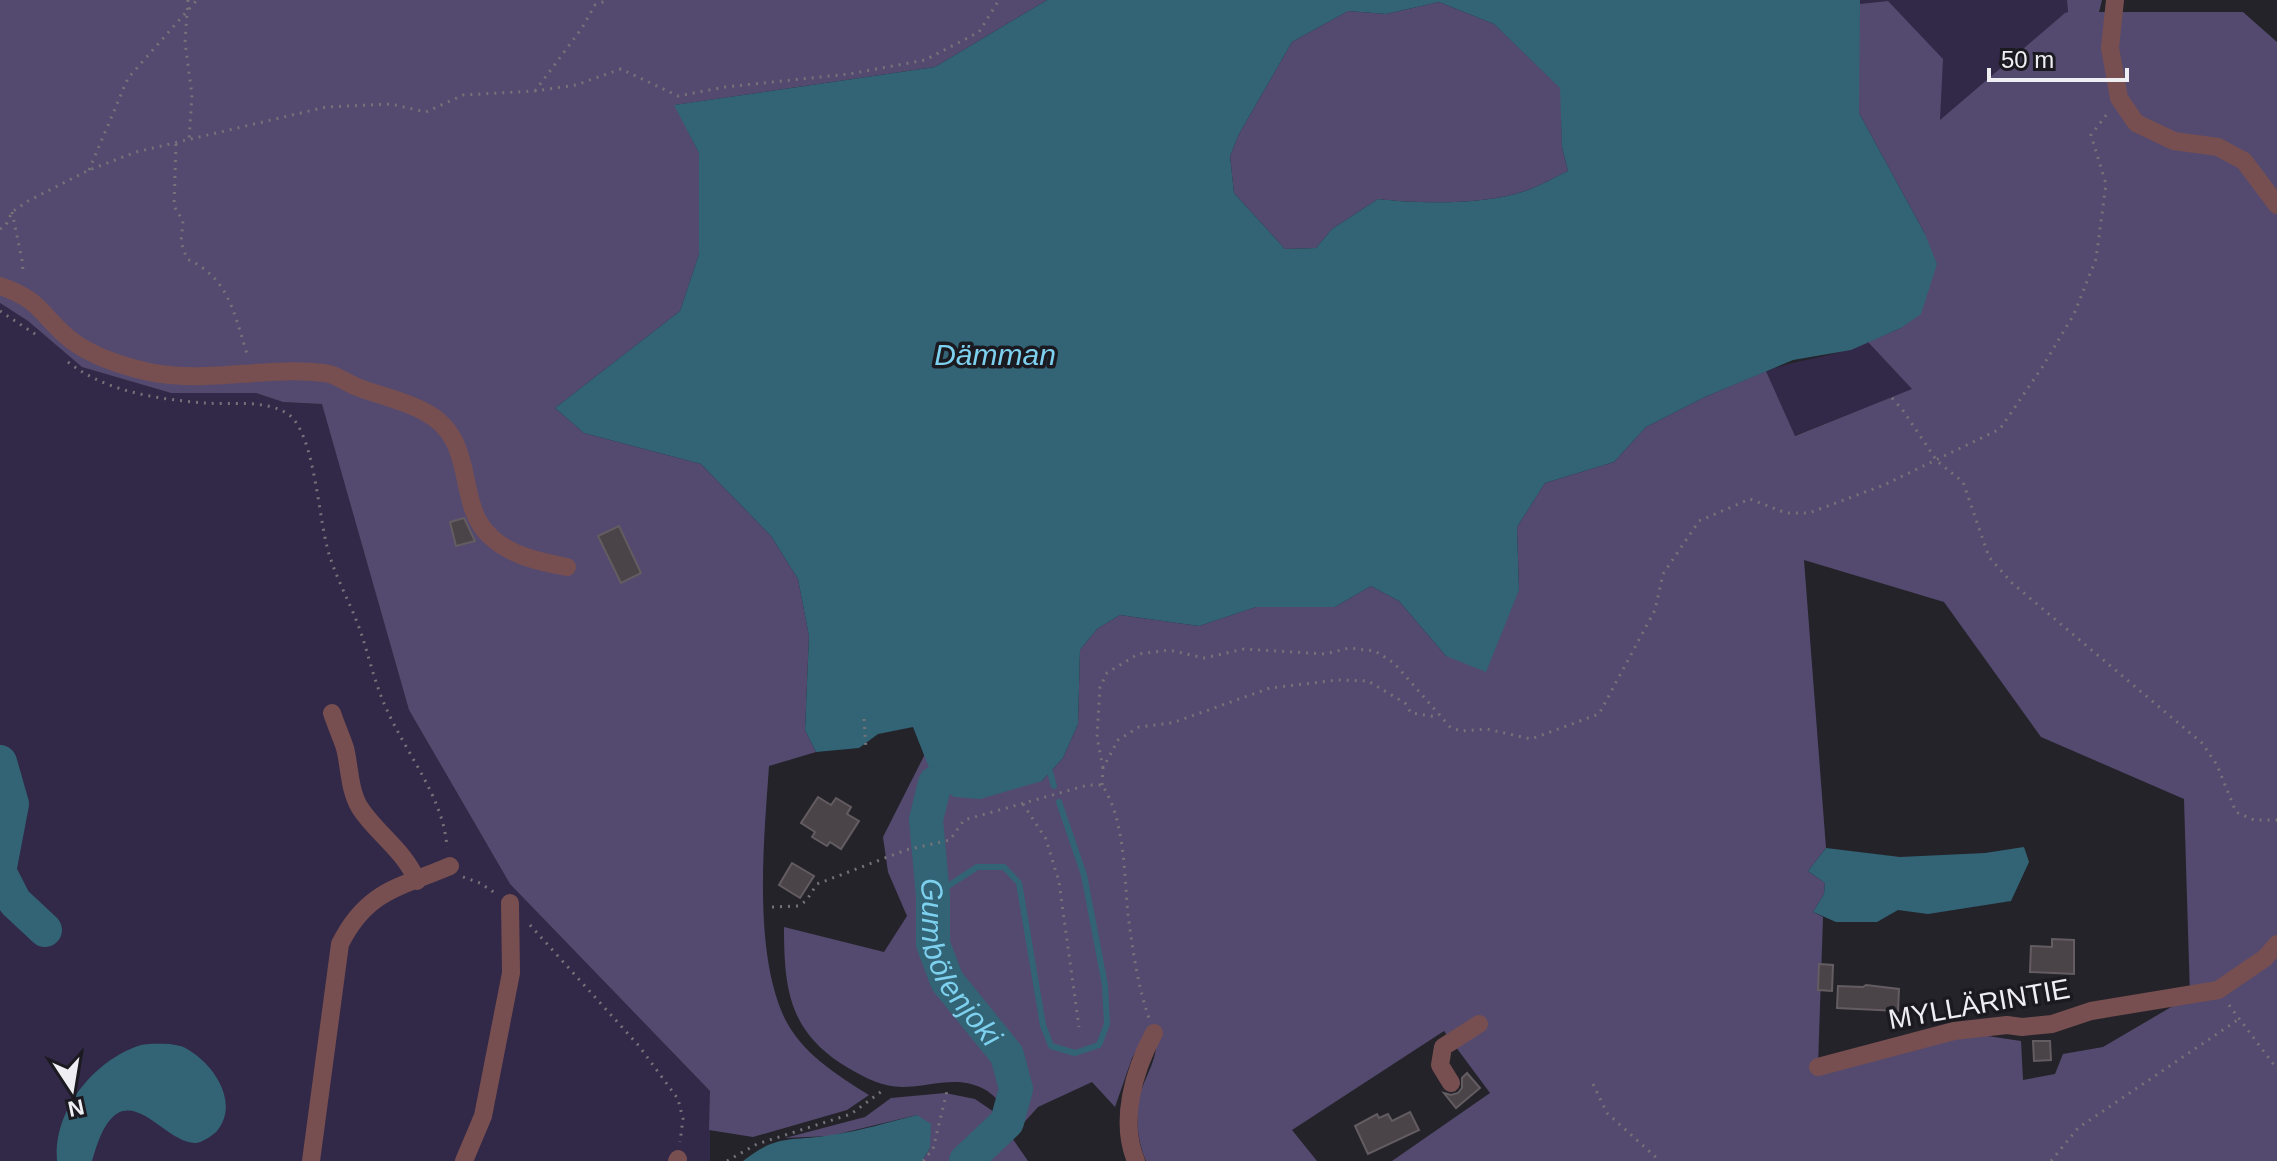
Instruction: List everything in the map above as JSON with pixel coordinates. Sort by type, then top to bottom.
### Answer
[{"type":"street","points":[[2115,0],[2110,48],[2119,98],[2136,123],[2174,141],[2218,147],[2244,161],[2277,205]]},
{"type":"street","points":[[0,286],[20,292],[40,306],[68,338],[88,352],[112,362],[149,372],[189,377],[306,371],[333,374],[428,413],[448,429],[458,447],[476,517],[487,535],[538,562],[567,567]]},
{"type":"street","points":[[332,713],[345,750],[353,791],[361,809],[390,839],[417,881]]},
{"type":"street","points":[[311,1161],[340,944],[351,922],[370,902],[392,889],[450,866]]},
{"type":"street","points":[[464,1161],[483,1116],[511,973],[510,903]]},
{"type":"street","name":"MYLLÄRINTIE","points":[[1818,1067],[1954,1031],[2052,1024],[2091,1011],[2218,990],[2265,958],[2277,944]]},
{"type":"street","points":[[1451,1083],[1440,1065],[1443,1047],[1479,1024]]},
{"type":"street","points":[[1136,1161],[1130,1146],[1128,1115],[1142,1061],[1154,1033]]},
{"type":"path","points":[[188,0],[185,42],[192,95],[189,140]]},
{"type":"path","points":[[89,170],[128,78],[197,0]]},
{"type":"path","points":[[535,91],[582,28],[595,5],[608,0]]},
{"type":"path","points":[[0,229],[6,225],[12,212],[28,201],[89,170],[136,152],[326,107],[391,104],[426,112],[463,95],[576,85],[621,69],[678,96],[725,87],[849,74],[925,60],[979,32],[999,0]]},
{"type":"path","points":[[1154,1033],[1146,1010],[1131,929],[1124,864],[1113,809],[1102,785],[1103,768],[1097,737],[1100,687],[1107,673],[1138,654],[1169,650],[1204,658],[1244,649],[1325,654],[1349,648],[1375,651],[1394,663],[1440,718],[1451,728],[1461,731],[1487,729],[1531,739],[1599,714],[1655,610],[1663,574],[1699,521],[1750,499],[1786,513],[1809,513],[1884,485],[2000,429],[2074,314],[2096,259],[2106,184],[2091,135],[2119,98]]},
{"type":"path","points":[[176,144],[174,206],[183,221],[181,242],[187,259],[206,267],[228,295],[253,373]]},
{"type":"path","points":[[12,212],[23,265],[20,292]]},
{"type":"path","points":[[0,311],[25,325],[48,345]]},
{"type":"path","points":[[60,355],[94,381],[113,388],[207,403],[276,408],[290,415],[299,426],[308,449],[330,557],[359,626],[387,710],[421,772],[444,827],[450,866],[456,873],[480,883],[510,903],[639,1046],[678,1099],[683,1119],[678,1160]]},
{"type":"path","points":[[1892,398],[1937,461],[1963,482],[1989,557],[2012,583],[2202,743],[2217,765],[2236,812],[2254,820],[2277,820]]},
{"type":"path","points":[[1103,768],[1118,740],[1139,727],[1172,723],[1270,688],[1338,680],[1368,681],[1405,703],[1411,713],[1440,718]]},
{"type":"path","points":[[864,719],[866,749]]},
{"type":"path","points":[[772,907],[798,906],[806,901],[817,884],[906,850],[950,840],[964,820],[1088,785],[1102,785]]},
{"type":"path","points":[[1023,804],[1046,839],[1059,882],[1079,1027]]},
{"type":"path","points":[[2218,990],[2277,1069]]},
{"type":"path","points":[[2051,1161],[2078,1128],[2239,1019]]},
{"type":"path","points":[[1593,1084],[1607,1113],[1660,1161]]},
{"type":"path","points":[[923,1161],[933,1149],[948,1087]]},
{"type":"path","points":[[727,1161],[757,1144],[851,1114],[882,1091]]},
{"type":"shaded area","points":[[0,0],[1047,0],[935,67],[675,105],[699,153],[699,254],[680,311],[555,408],[584,433],[701,464],[771,536],[798,579],[809,636],[805,730],[816,752],[769,766],[763,893],[768,959],[774,990],[791,1030],[821,1062],[869,1095],[847,1110],[753,1137],[709,1130],[710,1091],[510,884],[409,710],[322,404],[283,402],[256,393],[171,393],[82,367],[28,321],[0,303]]},
{"type":"shaded area","points":[[1860,0],[2067,0],[2068,12],[1940,121],[1888,1],[1859,4]]},
{"type":"shaded area","points":[[2067,0],[2102,0],[2099,12],[2243,12],[2277,42],[2277,1161],[1392,1161],[1490,1093],[1444,1031],[1292,1130],[1317,1161],[1146,1161],[1139,1138],[1138,1115],[1141,1090],[1155,1054],[1155,1036],[1150,1028],[1132,1058],[1115,1107],[1092,1082],[1038,1107],[1019,1128],[998,1100],[982,1088],[962,1082],[912,1087],[882,1084],[850,1069],[814,1041],[794,1009],[789,991],[784,927],[884,952],[907,916],[888,872],[883,837],[925,754],[935,783],[1042,781],[1063,758],[1078,724],[1080,650],[1097,629],[1120,615],[1199,626],[1256,607],[1335,607],[1371,586],[1399,601],[1446,656],[1519,590],[1517,527],[1545,483],[1614,462],[1646,427],[1766,371],[1795,436],[1912,389],[1868,342],[1901,328],[1925,234],[1859,113],[1859,4],[1888,1],[1943,59],[1940,120],[2068,12]],"holes":[[[1804,560],[1944,602],[2041,737],[2184,799],[2190,996],[2103,1047],[2063,1054],[2055,1074],[2023,1080],[2021,1041],[1954,1031],[1818,1066],[1823,917],[1813,912],[1824,894],[1825,883],[1808,871],[1826,848]]]},
{"type":"shaded area","points":[[1439,2],[1494,24],[1561,88],[1562,147],[1568,171],[1528,190],[1474,201],[1378,199],[1332,229],[1316,248],[1285,249],[1234,193],[1230,156],[1239,134],[1292,42],[1348,11],[1386,14]]},
{"type":"shaded area","points":[[0,303],[28,321],[83,367],[171,393],[256,393],[283,402],[323,404],[409,710],[510,884],[710,1091],[710,1161],[0,1161]]},
{"type":"shaded area","points":[[1868,342],[1913,389],[1794,436],[1766,371]]},
{"type":"shaded area","points":[[945,1093],[975,1099],[994,1112],[1028,1161],[922,1161],[930,1148],[917,1115],[830,1136],[785,1138],[865,1117],[891,1098]]},
{"type":"water","name":"Dämman","points":[[1047,0],[1860,0],[1859,113],[1925,234],[1937,264],[1921,314],[1901,328],[1851,350],[1793,360],[1705,397],[1646,427],[1614,462],[1545,483],[1517,527],[1519,590],[1486,672],[1446,656],[1399,601],[1371,586],[1335,607],[1256,607],[1199,626],[1120,615],[1097,629],[1080,650],[1078,724],[1063,758],[1042,781],[980,799],[954,797],[935,783],[913,727],[878,734],[859,748],[816,752],[805,730],[809,636],[798,579],[771,536],[701,464],[584,433],[555,408],[680,311],[699,254],[699,153],[674,105],[935,67]],"holes":[[[1439,2],[1494,24],[1560,88],[1562,147],[1568,171],[1528,190],[1474,201],[1378,199],[1332,229],[1316,248],[1285,249],[1234,193],[1230,156],[1239,134],[1292,42],[1348,11],[1386,14]]]},
{"type":"water","points":[[2024,847],[2029,862],[2011,901],[1928,914],[1898,910],[1877,922],[1836,922],[1813,912],[1824,894],[1825,883],[1808,871],[1826,848],[1900,857],[1985,853]]},
{"type":"water","points":[[170,1044],[183,1047],[197,1056],[221,1085],[226,1108],[217,1131],[196,1143],[186,1141],[147,1117],[127,1111],[118,1113],[108,1122],[92,1161],[57,1161],[57,1143],[69,1107],[91,1076],[105,1064],[138,1046]]},
{"type":"water","points":[[917,1115],[931,1124],[930,1148],[922,1161],[743,1161],[776,1142],[864,1129]]},
{"type":"building","points":[[464,518],[475,541],[456,546],[450,522]]},
{"type":"building","points":[[619,526],[641,573],[621,583],[598,536]]},
{"type":"building","points":[[818,797],[831,805],[836,798],[851,807],[847,814],[859,821],[841,849],[830,842],[827,846],[812,837],[815,832],[801,823]]},
{"type":"building","points":[[792,863],[814,876],[800,898],[779,885]]},
{"type":"building","points":[[2052,939],[2074,940],[2074,974],[2030,972],[2031,946],[2052,947]]},
{"type":"building","points":[[1819,964],[1833,965],[1832,991],[1818,990]]},
{"type":"building","points":[[1838,986],[1899,989],[1898,1011],[1837,1008]]},
{"type":"building","points":[[2033,1041],[2050,1041],[2051,1060],[2034,1061]]},
{"type":"building","points":[[1467,1073],[1480,1088],[1456,1108],[1444,1093],[1458,1093],[1462,1088],[1462,1078]]},
{"type":"building","points":[[1410,1112],[1419,1130],[1368,1154],[1355,1126],[1377,1114],[1379,1118],[1388,1114],[1392,1121]]},
{"type":"waterway","points":[[0,762],[12,804],[0,867]]},
{"type":"waterway","points":[[1050,772],[1054,786]]},
{"type":"waterway","name":"Gumbölenjoki","points":[[935,783],[926,820],[933,896],[933,944],[947,981],[1007,1055],[1016,1089],[1007,1122],[966,1161]]},
{"type":"waterway","points":[[933,896],[977,867],[1004,867],[1019,883],[1043,1025],[1051,1046],[1075,1053],[1099,1045],[1107,1024],[1105,985],[1084,875],[1059,802]]},
{"type":"waterway","points":[[0,873],[15,902],[45,930]]}]
